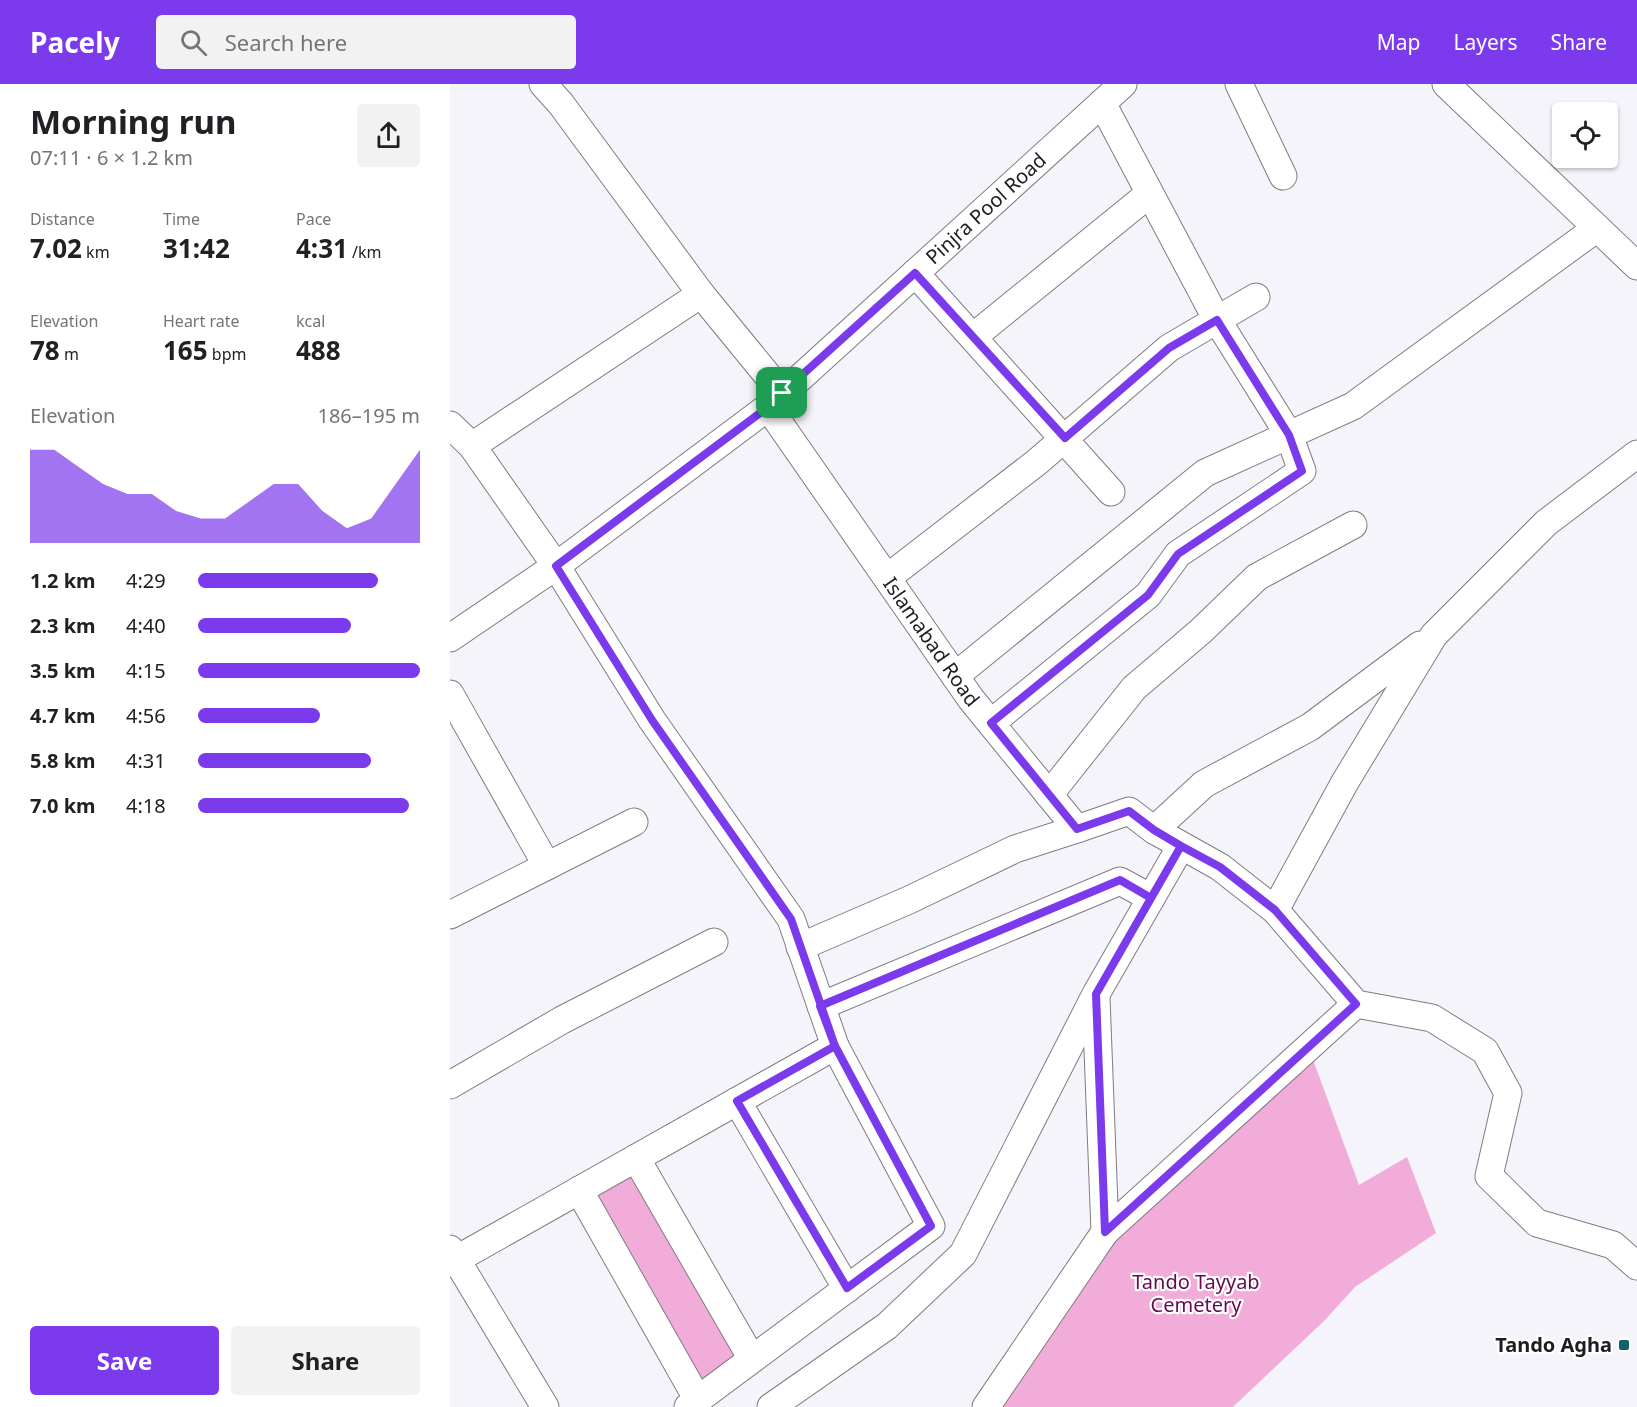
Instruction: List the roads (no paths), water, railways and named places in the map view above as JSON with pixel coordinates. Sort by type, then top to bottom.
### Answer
[{"type":"street","name":"Islamabad Road","points":[[543,84],[561,104],[701,294],[775,400],[887,578],[955,676],[1077,829]]},
{"type":"street","name":"Pinjra Pool Road","points":[[450,638],[556,566],[775,400],[1123,84]]},
{"type":"street","points":[[1239,84],[1283,176]]},
{"type":"street","points":[[1446,84],[1637,266]]},
{"type":"street","points":[[991,723],[1148,595],[1178,554],[1302,471],[1289,435],[1217,320],[1102,103]]},
{"type":"street","points":[[973,337],[1149,194]]},
{"type":"street","points":[[955,676],[1205,473],[1353,406],[1597,228]]},
{"type":"street","points":[[915,273],[1111,492]]},
{"type":"street","points":[[472,446],[701,294]]},
{"type":"street","points":[[887,578],[1037,462],[1169,348],[1256,297]]},
{"type":"street","points":[[450,425],[472,446],[556,566],[652,720],[791,919],[835,1046],[931,1226],[693,1403],[579,1190]]},
{"type":"street","points":[[1154,830],[1204,784],[1310,727],[1434,635],[1546,522],[1637,454]]},
{"type":"street","points":[[1049,795],[1134,688],[1201,631],[1257,577],[1353,525]]},
{"type":"street","points":[[1275,910],[1345,782],[1434,635]]},
{"type":"street","points":[[450,694],[547,866]]},
{"type":"street","points":[[800,947],[909,900],[1015,849],[1129,811],[1154,830],[1220,867],[1275,910],[1356,1004],[1432,1018],[1485,1051],[1508,1094],[1489,1176],[1537,1222],[1613,1245],[1637,1266]]},
{"type":"street","points":[[450,915],[634,822]]},
{"type":"street","points":[[771,1407],[887,1326],[963,1254],[1096,994],[1181,846]]},
{"type":"street","points":[[820,1006],[1120,880],[1151,898]]},
{"type":"street","points":[[450,1085],[562,1020],[714,942]]},
{"type":"street","points":[[1096,994],[1105,1232]]},
{"type":"street","points":[[986,1407],[1105,1232],[1356,1004]]},
{"type":"street","points":[[545,1407],[452,1257],[579,1190],[835,1046]]},
{"type":"street","points":[[737,1101],[847,1288]]},
{"type":"street","points":[[636,1158],[752,1359]]},
{"type":"place","name":"Tando Agha","points":[[1624,1345]]},
{"type":"park label","name":"Tando Tayyab Cemetery","points":[[1196,1294]]}]
